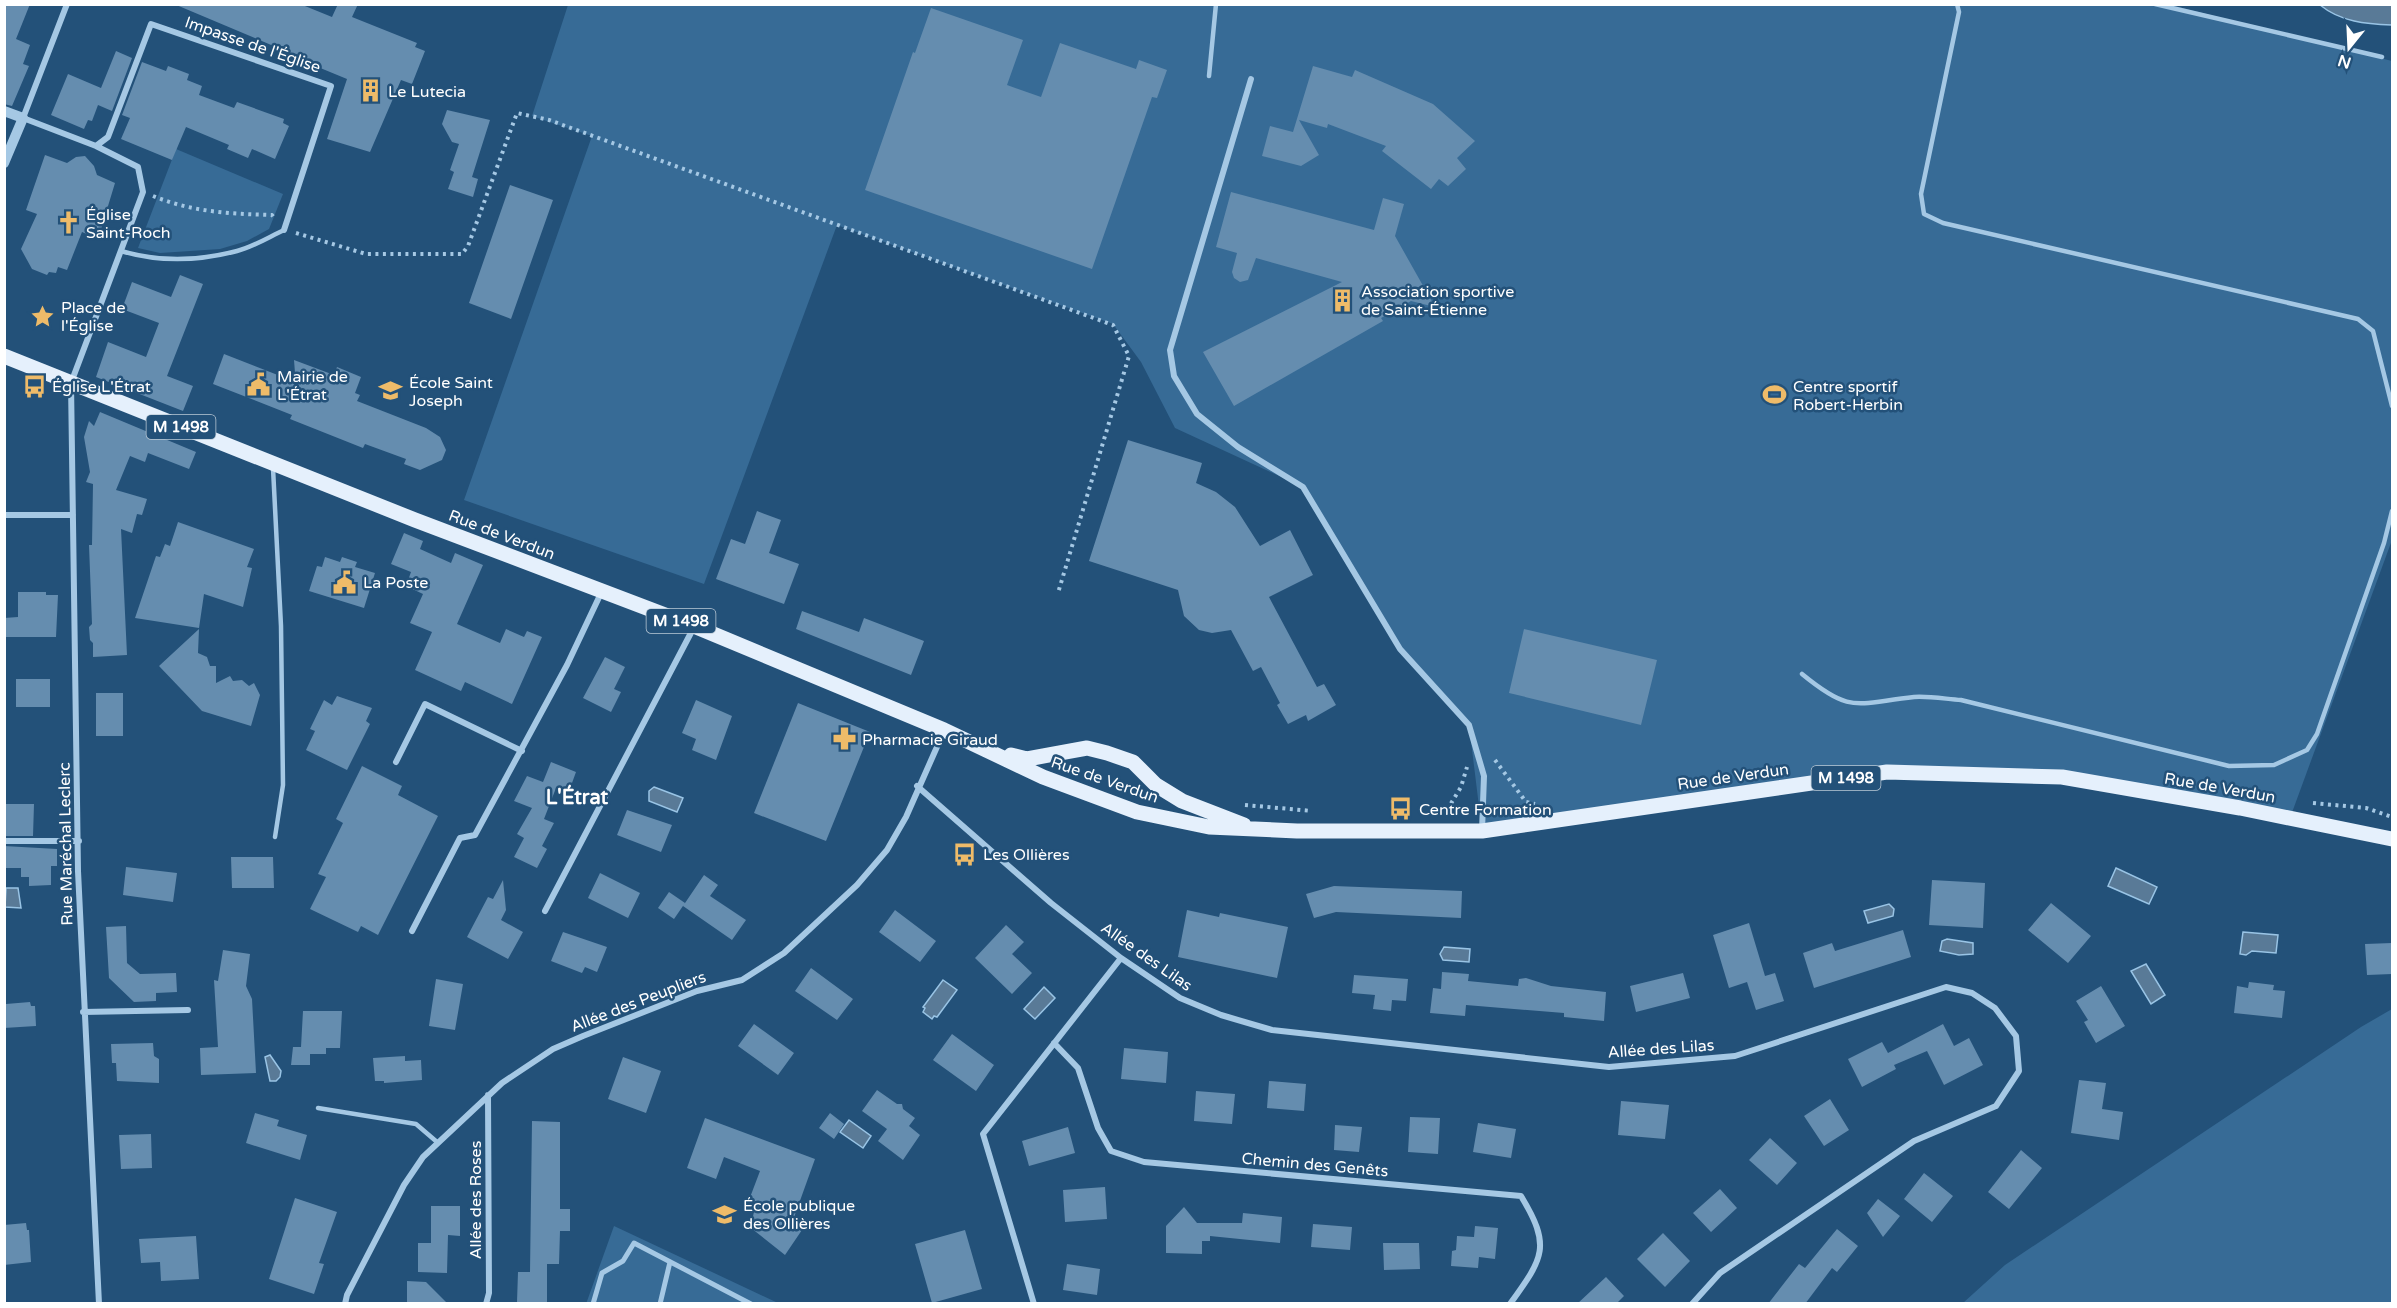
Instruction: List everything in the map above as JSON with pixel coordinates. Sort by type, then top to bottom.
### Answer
[{"type":"main road","name":"Rue de Verdun","points":[[4,356],[415,520],[694,626],[944,730],[1043,777],[1137,812],[1215,828],[1297,831],[1482,831],[1887,772],[2062,777],[2241,808],[2392,840]]},
{"type":"main road","name":"Rue de Verdun","points":[[985,748],[1027,759],[1087,748],[1107,753],[1133,762],[1156,785],[1182,801],[1253,828]]},
{"type":"street","points":[[4,163],[67,4]]},
{"type":"street","name":"Impasse de l'Église","points":[[96,146],[108,137],[151,24],[331,86],[284,230]]},
{"type":"street","points":[[1251,79],[1170,350],[1174,376],[1197,414],[1238,447],[1303,487],[1400,649],[1469,725],[1484,776],[1482,831]]},
{"type":"street","points":[[4,111],[96,146],[138,167],[143,192],[72,383]]},
{"type":"street","name":"Rue Maréchal Leclerc","points":[[72,383],[83,1012],[99,1304]]},
{"type":"street","points":[[4,515],[73,515]]},
{"type":"street","points":[[412,931],[460,838],[475,835],[522,751],[602,591]]},
{"type":"street","points":[[545,910],[690,639],[694,626]]},
{"type":"street","points":[[396,762],[425,704],[522,751]]},
{"type":"street","name":"Allée des Peupliers","points":[[345,1304],[346,1295],[404,1185],[437,1142],[488,1095],[553,1049],[697,991],[742,980],[784,953],[857,885],[887,850],[906,817],[944,730]]},
{"type":"street","name":"Allée des Lilas","points":[[918,786],[1051,903],[1121,958],[1180,998],[1221,1015],[1272,1030],[1609,1066],[1735,1056],[1946,987],[1972,993],[1995,1008],[2016,1036],[2019,1071],[1996,1107],[1914,1140],[1720,1273],[1692,1304]]},
{"type":"street","points":[[4,841],[79,841]]},
{"type":"street","points":[[1034,1304],[983,1134],[1121,958]]},
{"type":"street","points":[[83,1012],[188,1010]]},
{"type":"street","name":"Chemin des Genêts","points":[[1054,1043],[1078,1068],[1098,1128],[1111,1151],[1144,1162],[1521,1196],[1536,1221],[1542,1248],[1531,1274],[1510,1304]]},
{"type":"street","name":"Allée des Roses","points":[[486,1304],[489,1293],[488,1095]]},
{"type":"street","points":[[593,1304],[602,1274],[622,1261],[634,1243],[751,1304]]},
{"type":"street","points":[[660,1304],[670,1262]]},
{"type":"lane","points":[[1209,76],[1216,4]]},
{"type":"lane","points":[[1957,4],[1959,12],[1921,194],[1924,214],[1943,223],[2358,319],[2373,331],[2392,406]]},
{"type":"lane","points":[[2155,4],[2382,57]]},
{"type":"lane","points":[[121,251],[143,258],[168,260],[206,256],[238,251],[284,230]]},
{"type":"lane","points":[[273,462],[281,626],[283,785],[275,837]]},
{"type":"lane","points":[[1802,674],[1829,696],[1849,703],[1872,705],[1916,697],[1961,700],[2229,766],[2274,765],[2307,750],[2317,734],[2384,543],[2392,511]]},
{"type":"lane","points":[[318,1108],[416,1124],[437,1142]]},
{"type":"path","points":[[143,192],[184,207],[213,213],[272,215],[284,230],[366,255],[462,254],[468,246],[517,113],[549,120],[1113,324],[1129,356],[1058,593]]},
{"type":"path","points":[[1437,812],[1447,810],[1461,787],[1468,762],[1465,749],[1484,741],[1505,777],[1526,802],[1539,804]]},
{"type":"path","points":[[1239,804],[1323,812]]},
{"type":"shaded area","name":"Centre sportif Robert-Herbin","points":[[2167,4],[2392,61],[2392,540],[2290,818],[2062,777],[1887,772],[1482,831],[1469,725],[1400,649],[1303,487],[1175,428],[1141,362],[1113,324],[837,225],[704,584],[464,500],[592,136],[532,116],[568,5]]},
{"type":"shaded area","points":[[2320,5],[2392,5],[2392,25],[2345,19]]},
{"type":"shaded area","points":[[176,149],[283,194],[269,229],[247,241],[220,249],[160,253],[138,248]]},
{"type":"shaded area","points":[[654,787],[683,798],[677,812],[649,801],[649,791]]},
{"type":"shaded area","points":[[2116,868],[2157,887],[2149,904],[2108,886]]},
{"type":"shaded area","points":[[6,888],[18,888],[21,908],[5,907]]},
{"type":"shaded area","points":[[1889,904],[1894,909],[1893,916],[1868,923],[1864,911]]},
{"type":"shaded area","points":[[2243,932],[2278,935],[2276,953],[2252,951],[2246,955],[2240,954]]},
{"type":"shaded area","points":[[1947,939],[1973,943],[1973,954],[1959,955],[1940,951],[1942,941]]},
{"type":"shaded area","points":[[1444,947],[1470,949],[1469,962],[1443,960],[1440,954]]},
{"type":"shaded area","points":[[2146,964],[2165,995],[2151,1004],[2131,971]]},
{"type":"shaded area","points":[[943,980],[957,990],[937,1017],[934,1016],[932,1019],[923,1012],[925,1008],[923,1007]]},
{"type":"shaded area","points":[[1044,987],[1055,998],[1035,1019],[1024,1009]]},
{"type":"shaded area","points":[[2392,1009],[2392,1303],[1963,1303],[2005,1265],[2361,1027]]},
{"type":"shaded area","points":[[270,1055],[281,1071],[276,1081],[270,1081],[265,1057]]},
{"type":"shaded area","points":[[849,1120],[871,1136],[863,1148],[840,1132]]},
{"type":"shaded area","points":[[614,1226],[778,1303],[586,1304]]},
{"type":"building","points":[[4,4],[30,4],[16,39],[30,45],[23,64],[29,66],[12,106],[4,104]]},
{"type":"building","points":[[174,4],[300,4],[332,17],[338,4],[358,4],[352,17],[417,43],[415,47],[425,51],[412,84],[401,80],[370,152],[327,139],[347,79]]},
{"type":"building","points":[[931,8],[1023,40],[1007,85],[1041,97],[1060,43],[1136,69],[1139,60],[1167,70],[1157,98],[1152,97],[1092,269],[865,190],[913,52],[915,53]]},
{"type":"building","points":[[116,51],[132,58],[112,111],[98,105],[92,121],[88,120],[84,129],[51,115],[68,74],[101,88]]},
{"type":"building","points":[[142,62],[166,71],[168,66],[189,74],[187,80],[202,86],[199,95],[234,108],[237,102],[284,119],[283,123],[289,126],[275,159],[252,149],[248,158],[227,149],[229,145],[186,127],[172,160],[121,139],[130,118],[122,115]]},
{"type":"building","points":[[1313,66],[1352,77],[1355,70],[1433,104],[1475,141],[1457,158],[1466,169],[1448,186],[1439,179],[1431,189],[1382,151],[1386,146],[1328,124],[1327,128],[1299,120],[1319,155],[1301,166],[1262,156],[1270,126],[1293,132]]},
{"type":"building","points":[[447,110],[490,120],[472,177],[478,179],[473,197],[448,189],[454,172],[450,170],[459,144],[452,142],[442,124]]},
{"type":"building","name":"Église Saint-Roch","points":[[45,155],[67,163],[76,157],[85,156],[94,166],[97,175],[115,183],[98,239],[82,232],[67,270],[58,267],[56,273],[49,272],[47,275],[32,269],[21,249],[37,214],[26,210]]},
{"type":"building","points":[[510,185],[553,200],[511,319],[469,303]]},
{"type":"building","name":"Association sportive de Saint-Étienne","points":[[1231,192],[1374,230],[1383,198],[1404,204],[1395,236],[1435,307],[1411,301],[1381,318],[1383,321],[1234,406],[1203,352],[1342,282],[1256,258],[1248,280],[1240,282],[1234,278],[1232,272],[1237,253],[1216,247]]},
{"type":"building","points":[[180,275],[203,284],[167,376],[193,386],[183,411],[96,377],[108,342],[146,357],[159,323],[122,309],[132,282],[171,297]]},
{"type":"building","points":[[224,354],[288,379],[288,371],[295,373],[294,360],[334,375],[337,367],[361,377],[355,393],[360,395],[357,401],[426,428],[440,437],[446,450],[442,460],[420,470],[404,464],[406,459],[365,444],[363,448],[290,419],[292,415],[213,384]]},
{"type":"building","points":[[100,412],[196,452],[189,469],[148,453],[145,462],[130,456],[116,490],[147,499],[142,515],[137,514],[132,533],[121,529],[127,655],[93,657],[93,643],[90,640],[89,627],[92,624],[89,545],[92,545],[93,484],[86,482],[90,472],[84,437],[89,421],[94,426]]},
{"type":"building","points":[[1128,440],[1202,463],[1196,483],[1216,492],[1235,507],[1260,546],[1290,530],[1313,575],[1269,597],[1317,687],[1324,684],[1336,705],[1308,721],[1306,715],[1288,724],[1277,705],[1280,703],[1261,667],[1253,671],[1231,630],[1212,633],[1199,630],[1184,616],[1178,590],[1089,561]]},
{"type":"building","points":[[757,511],[781,520],[769,553],[799,564],[784,604],[716,579],[731,539],[745,544]]},
{"type":"building","points":[[178,522],[254,549],[247,567],[252,568],[243,607],[204,594],[199,628],[135,618],[156,556],[160,557],[165,544],[170,546]]},
{"type":"building","points":[[404,533],[423,541],[420,549],[451,563],[455,553],[483,565],[457,624],[500,643],[506,629],[524,637],[527,631],[542,637],[512,704],[465,682],[461,691],[415,670],[432,632],[410,623],[423,594],[406,586],[411,572],[391,564]]},
{"type":"building","points":[[325,557],[340,562],[342,557],[357,562],[355,567],[375,573],[364,608],[309,591],[317,566],[322,567]]},
{"type":"building","points":[[18,592],[46,592],[46,595],[58,595],[56,637],[4,637],[4,618],[18,617]]},
{"type":"building","points":[[802,611],[859,632],[864,618],[924,641],[911,675],[796,629]]},
{"type":"building","points":[[199,629],[198,653],[207,657],[210,666],[216,666],[216,683],[230,676],[233,681],[242,680],[249,686],[254,683],[260,695],[251,726],[202,711],[159,666]]},
{"type":"building","points":[[1524,629],[1657,660],[1641,725],[1509,693]]},
{"type":"building","points":[[605,657],[625,667],[614,689],[621,692],[611,712],[583,698]]},
{"type":"building","points":[[16,679],[50,679],[50,707],[16,707]]},
{"type":"building","points":[[96,693],[123,693],[123,736],[96,736]]},
{"type":"building","points":[[337,696],[372,708],[366,721],[370,724],[347,770],[306,750],[315,731],[310,729],[324,700],[332,705]]},
{"type":"building","points":[[696,700],[732,716],[716,760],[692,750],[696,739],[682,733]]},
{"type":"building","points":[[798,703],[870,732],[826,841],[754,813]]},
{"type":"building","points":[[551,762],[576,772],[568,794],[556,788],[544,819],[554,823],[542,846],[547,849],[537,868],[514,857],[524,838],[517,834],[532,808],[514,801],[527,776],[543,782]]},
{"type":"building","points":[[362,766],[402,786],[398,795],[438,816],[378,935],[361,926],[358,932],[310,909],[326,877],[318,874],[343,823],[336,819]]},
{"type":"building","points":[[4,804],[34,804],[33,836],[4,836]]},
{"type":"building","points":[[627,810],[672,825],[661,852],[617,835]]},
{"type":"building","points":[[4,846],[57,849],[57,866],[51,866],[51,885],[29,886],[29,877],[21,877],[21,868],[4,868]]},
{"type":"building","points":[[231,857],[273,857],[274,888],[232,888]]},
{"type":"building","points":[[126,867],[177,873],[173,902],[123,895]]},
{"type":"building","points":[[600,873],[640,893],[628,918],[588,898]]},
{"type":"building","points":[[704,875],[718,885],[710,896],[746,920],[732,940],[683,906]]},
{"type":"building","points":[[503,880],[506,910],[501,920],[523,932],[508,959],[467,937],[488,897],[493,899]]},
{"type":"building","points":[[1932,880],[1985,883],[1983,928],[1929,925]]},
{"type":"building","points":[[1334,886],[1462,891],[1461,918],[1336,912],[1314,918],[1306,894]]},
{"type":"building","points":[[669,892],[685,903],[674,919],[658,908]]},
{"type":"building","points":[[2051,903],[2091,936],[2068,963],[2028,930]]},
{"type":"building","points":[[895,910],[936,941],[920,962],[879,932]]},
{"type":"building","points":[[1187,910],[1219,917],[1220,913],[1288,927],[1277,978],[1178,957]]},
{"type":"building","points":[[1749,923],[1765,976],[1775,973],[1784,1001],[1756,1010],[1747,982],[1729,988],[1713,935]]},
{"type":"building","points":[[1006,925],[1024,942],[1012,954],[1032,973],[1012,994],[975,958]]},
{"type":"building","points":[[126,926],[127,963],[140,974],[176,973],[177,992],[156,993],[156,1001],[134,1002],[109,978],[106,927]]},
{"type":"building","points":[[1903,930],[1911,957],[1814,988],[1803,953],[1832,943],[1835,951]]},
{"type":"building","points":[[563,932],[607,947],[597,972],[585,967],[582,973],[551,961]]},
{"type":"building","points":[[2392,943],[2392,974],[2367,975],[2365,944]]},
{"type":"building","points":[[223,950],[250,954],[246,986],[252,999],[256,1073],[201,1075],[200,1048],[218,1047],[214,980],[218,981]]},
{"type":"building","points":[[811,968],[853,999],[837,1020],[795,991]]},
{"type":"building","points":[[1442,972],[1469,974],[1468,981],[1518,986],[1519,979],[1526,978],[1551,986],[1606,992],[1604,1021],[1564,1017],[1564,1013],[1466,1005],[1465,1016],[1430,1013],[1433,988],[1441,989]]},
{"type":"building","points":[[1683,973],[1690,998],[1636,1012],[1630,986]]},
{"type":"building","points":[[1354,975],[1408,979],[1406,1001],[1392,1000],[1391,1011],[1373,1009],[1375,995],[1352,993]]},
{"type":"building","points":[[436,979],[463,984],[455,1030],[429,1026]]},
{"type":"building","points":[[2249,982],[2274,985],[2273,990],[2285,991],[2282,1018],[2234,1013],[2237,986],[2248,988]]},
{"type":"building","points":[[2101,986],[2125,1026],[2096,1043],[2084,1022],[2088,1020],[2076,1001]]},
{"type":"building","points":[[30,1002],[31,1006],[35,1006],[36,1026],[4,1028],[6,1004]]},
{"type":"building","points":[[303,1011],[342,1011],[340,1048],[326,1048],[326,1054],[310,1054],[310,1065],[291,1065],[293,1047],[301,1047]]},
{"type":"building","points":[[754,1024],[794,1053],[778,1075],[738,1046]]},
{"type":"building","points":[[1943,1024],[1954,1046],[1969,1038],[1983,1065],[1944,1085],[1927,1051],[1894,1065],[1896,1069],[1862,1087],[1848,1059],[1882,1042],[1888,1053]]},
{"type":"building","points":[[952,1034],[994,1065],[976,1091],[933,1060]]},
{"type":"building","points":[[153,1043],[154,1056],[159,1059],[159,1083],[117,1081],[116,1063],[112,1063],[111,1044]]},
{"type":"building","points":[[1124,1048],[1168,1052],[1166,1083],[1121,1079]]},
{"type":"building","points":[[405,1056],[405,1061],[421,1060],[422,1080],[384,1083],[384,1081],[375,1081],[373,1058]]},
{"type":"building","points":[[623,1057],[661,1071],[646,1113],[608,1099]]},
{"type":"building","points":[[2079,1080],[2106,1083],[2102,1109],[2123,1112],[2119,1140],[2071,1133]]},
{"type":"building","points":[[1269,1081],[1306,1084],[1304,1111],[1267,1108]]},
{"type":"building","points":[[877,1090],[897,1104],[902,1104],[903,1109],[915,1118],[909,1126],[920,1135],[903,1160],[878,1141],[887,1129],[862,1111]]},
{"type":"building","points":[[1196,1091],[1235,1094],[1232,1124],[1194,1121]]},
{"type":"building","points":[[1830,1099],[1849,1130],[1824,1146],[1804,1116]]},
{"type":"building","points":[[1621,1101],[1669,1105],[1665,1139],[1618,1135]]},
{"type":"building","points":[[255,1113],[279,1120],[277,1126],[307,1135],[300,1160],[246,1143]]},
{"type":"building","points":[[830,1113],[844,1124],[834,1139],[819,1128]]},
{"type":"building","points":[[1410,1117],[1440,1118],[1438,1154],[1408,1152]]},
{"type":"building","points":[[705,1118],[815,1159],[792,1223],[804,1227],[785,1255],[751,1228],[754,1211],[746,1208],[760,1171],[724,1157],[716,1179],[687,1168]]},
{"type":"building","points":[[532,1121],[560,1122],[560,1209],[570,1209],[570,1231],[560,1231],[559,1264],[547,1264],[547,1302],[544,1304],[517,1302],[518,1272],[530,1272]]},
{"type":"building","points":[[1478,1123],[1516,1129],[1511,1158],[1473,1152]]},
{"type":"building","points":[[1335,1125],[1362,1127],[1359,1152],[1334,1150]]},
{"type":"building","points":[[1068,1127],[1075,1153],[1029,1166],[1022,1141]]},
{"type":"building","points":[[151,1134],[152,1168],[121,1169],[119,1135]]},
{"type":"building","points":[[1770,1138],[1797,1163],[1777,1185],[1749,1160]]},
{"type":"building","points":[[2021,1150],[2042,1168],[2009,1209],[1988,1192]]},
{"type":"building","points":[[1924,1173],[1953,1196],[1932,1222],[1904,1199]]},
{"type":"building","points":[[1105,1187],[1107,1219],[1065,1222],[1063,1190]]},
{"type":"building","points":[[1720,1189],[1737,1208],[1711,1232],[1693,1213]]},
{"type":"building","points":[[295,1198],[337,1212],[319,1263],[324,1264],[314,1294],[269,1279]]},
{"type":"building","points":[[1878,1199],[1900,1216],[1883,1237],[1867,1213]]},
{"type":"building","points":[[431,1206],[460,1206],[460,1236],[448,1235],[447,1273],[418,1272],[418,1243],[431,1243]]},
{"type":"building","points":[[1184,1207],[1197,1223],[1242,1223],[1243,1213],[1282,1217],[1280,1243],[1210,1236],[1210,1241],[1202,1241],[1202,1254],[1166,1253],[1166,1226]]},
{"type":"building","points":[[26,1223],[27,1230],[29,1230],[31,1262],[4,1265],[4,1225]]},
{"type":"building","points":[[1313,1224],[1352,1227],[1350,1250],[1311,1247]]},
{"type":"building","points":[[1475,1226],[1498,1228],[1495,1259],[1479,1257],[1478,1268],[1451,1266],[1452,1251],[1456,1250],[1457,1236],[1474,1237]]},
{"type":"building","points":[[1837,1229],[1858,1246],[1837,1272],[1832,1268],[1805,1304],[1768,1304],[1799,1264],[1805,1268]]},
{"type":"building","points":[[965,1230],[982,1289],[932,1303],[915,1244]]},
{"type":"building","points":[[1663,1233],[1690,1261],[1665,1287],[1637,1259]]},
{"type":"building","points":[[196,1236],[199,1279],[161,1281],[160,1262],[141,1263],[139,1239]]},
{"type":"building","points":[[1383,1243],[1419,1243],[1420,1269],[1384,1270]]},
{"type":"building","points":[[1067,1264],[1100,1269],[1097,1295],[1063,1290]]},
{"type":"building","points":[[1606,1277],[1624,1296],[1616,1304],[1577,1304]]},
{"type":"building","points":[[407,1281],[426,1282],[448,1304],[407,1304]]},
{"type":"place","name":"Le Lutecia","points":[[370,91]]},
{"type":"place","name":"Église Saint-Roch","points":[[68,223]]},
{"type":"place","name":"Association sportive de Saint-Étienne","points":[[1343,300]]},
{"type":"place","name":"Place de l'Église","points":[[43,316]]},
{"type":"place","name":"Mairie de L'Étrat","points":[[259,385]]},
{"type":"place","name":"Église L'Étrat","points":[[34,386]]},
{"type":"place","name":"École Saint Joseph","points":[[391,391]]},
{"type":"place","name":"Centre sportif Robert-Herbin","points":[[1775,395]]},
{"type":"place","name":"La Poste","points":[[345,582]]},
{"type":"place","name":"Pharmacie Giraud","points":[[844,739]]},
{"type":"place","name":"Centre Formation","points":[[1401,809]]},
{"type":"place","name":"Les Ollières","points":[[965,854]]},
{"type":"place","name":"École publique des Ollières","points":[[725,1214]]},
{"type":"district","name":"L'Étrat","points":[[577,797]]}]
